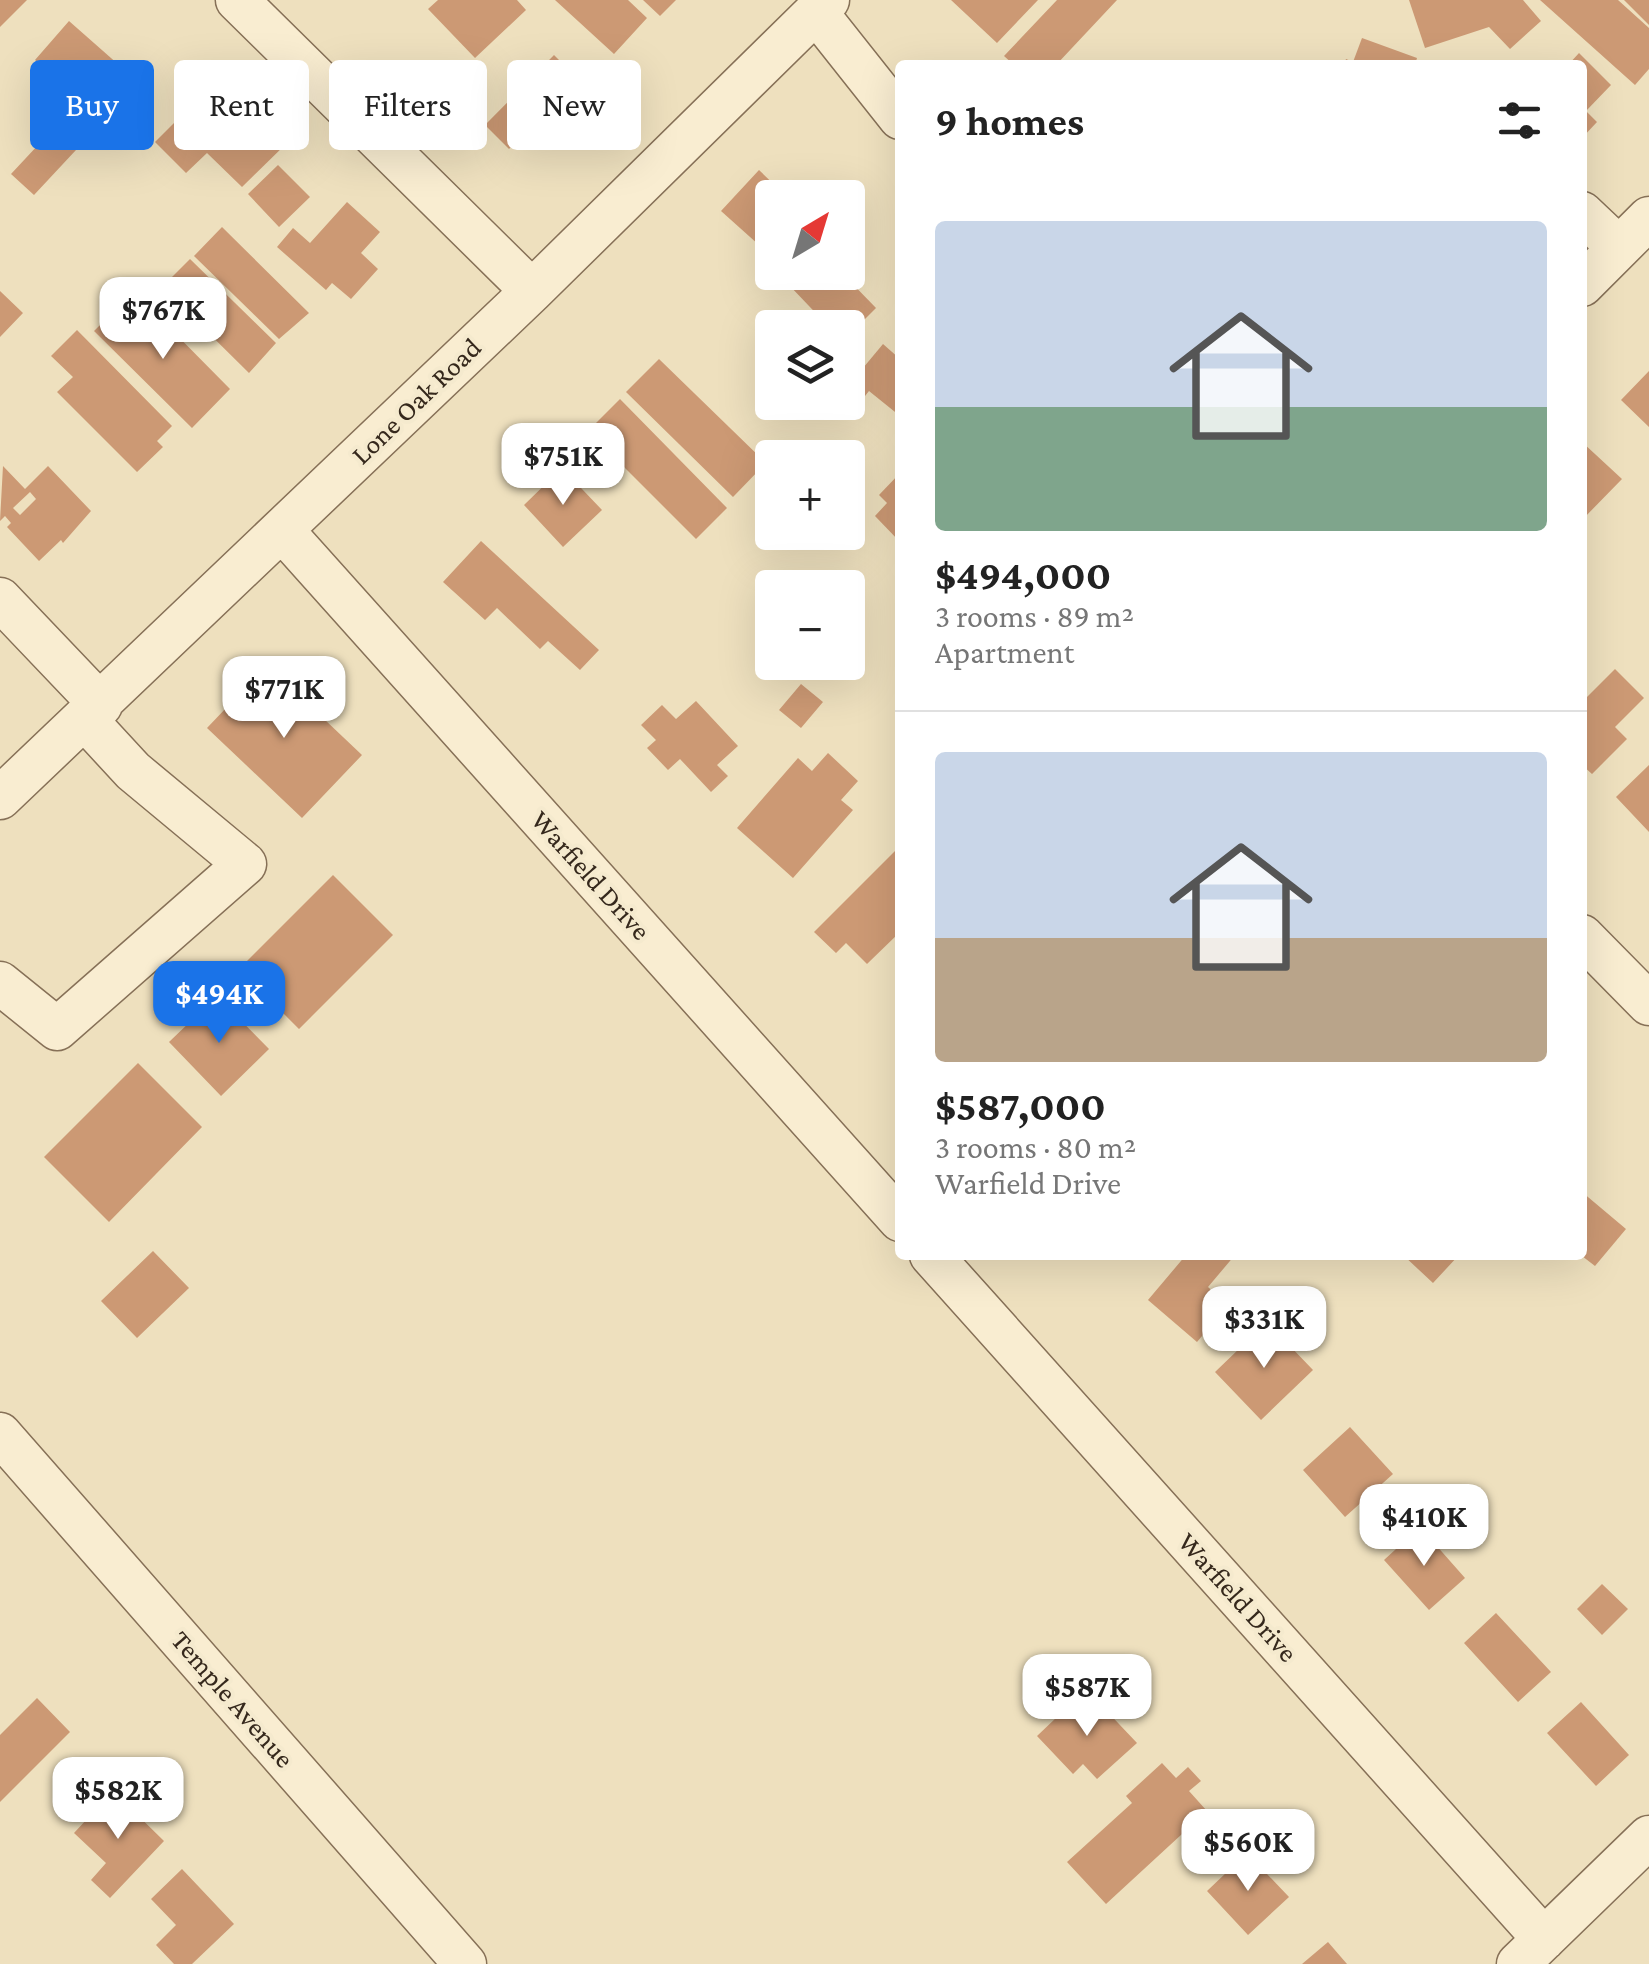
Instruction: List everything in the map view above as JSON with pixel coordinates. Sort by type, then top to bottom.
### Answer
[{"type":"street","points":[[237,0],[532,291]]},
{"type":"street","points":[[822,6],[895,111]]},
{"type":"street","name":"Lone Oak Road","points":[[0,798],[532,291],[822,6]]},
{"type":"street","points":[[1587,217],[1619,248]]},
{"type":"street","points":[[1587,281],[1649,218]]},
{"type":"street","name":"Warfield Drive","points":[[282,530],[895,1214]]},
{"type":"street","points":[[0,600],[93,712],[133,771],[245,864],[57,1029],[0,984]]},
{"type":"street","points":[[1587,941],[1649,1004]]},
{"type":"street","name":"Warfield Drive","points":[[935,1260],[1531,1952]]},
{"type":"street","name":"Temple Avenue","points":[[0,1434],[465,1964]]},
{"type":"street","points":[[1531,1952],[1649,1837]]},
{"type":"building","points":[[0,0],[27,0],[0,27]]},
{"type":"building","points":[[438,0],[517,0],[526,10],[475,58],[428,9]]},
{"type":"building","points":[[555,0],[628,0],[647,18],[614,54]]},
{"type":"building","points":[[643,0],[676,0],[660,16]]},
{"type":"building","points":[[951,0],[1038,0],[997,43]]},
{"type":"building","points":[[1057,0],[1117,0],[1061,60],[1008,60],[1004,56]]},
{"type":"building","points":[[1409,0],[1523,0],[1541,21],[1510,49],[1489,27],[1425,48]]},
{"type":"building","points":[[1540,0],[1618,0],[1649,28],[1649,69],[1635,85]]},
{"type":"building","points":[[1624,0],[1649,0],[1649,25]]},
{"type":"building","points":[[69,21],[113,60],[35,60]]},
{"type":"building","points":[[1362,38],[1417,58],[1416,60],[1354,60]]},
{"type":"building","points":[[1587,61],[1611,85],[1587,110]]},
{"type":"building","points":[[507,103],[507,147],[487,127]]},
{"type":"building","points":[[1587,112],[1597,122],[1587,133]]},
{"type":"building","points":[[174,123],[174,150],[280,150],[242,187],[207,153],[186,173],[155,142]]},
{"type":"building","points":[[33,150],[76,150],[34,195],[11,174]]},
{"type":"building","points":[[278,165],[310,197],[279,227],[248,194]]},
{"type":"building","points":[[759,170],[769,180],[755,180],[755,242],[721,211]]},
{"type":"building","points":[[347,202],[380,232],[361,253],[378,269],[351,299],[332,283],[326,290],[277,247],[293,228],[310,243]]},
{"type":"building","points":[[222,227],[309,313],[279,339],[194,256]]},
{"type":"building","points":[[190,259],[276,343],[249,373],[162,287]]},
{"type":"building","points":[[794,290],[858,290],[876,308],[865,319],[865,310],[813,310]]},
{"type":"building","points":[[0,291],[23,313],[0,337]]},
{"type":"building","points":[[112,305],[133,320],[147,305],[230,389],[192,428],[94,331]]},
{"type":"building","points":[[77,330],[172,426],[157,441],[163,447],[137,472],[57,392],[73,377],[51,356]]},
{"type":"building","points":[[883,344],[895,355],[895,412],[869,391],[865,396],[865,366]]},
{"type":"building","points":[[659,359],[755,452],[755,474],[733,497],[626,392]]},
{"type":"building","points":[[1649,371],[1649,427],[1621,400]]},
{"type":"building","points":[[620,399],[727,508],[696,539],[588,431]]},
{"type":"building","points":[[1587,447],[1622,479],[1587,515]]},
{"type":"building","points":[[3,466],[25,489],[48,466],[91,511],[63,543],[61,540],[39,561],[7,527],[11,523],[5,516],[0,521]],"holes":[[[30,492],[36,499],[20,515],[13,508]]]},
{"type":"building","points":[[562,468],[602,510],[563,547],[524,505]]},
{"type":"building","points":[[895,478],[895,537],[875,516],[887,503],[879,495]]},
{"type":"building","points":[[481,541],[599,650],[580,670],[548,641],[540,649],[497,608],[485,620],[443,582]]},
{"type":"building","points":[[267,665],[362,755],[302,818],[207,728]]},
{"type":"building","points":[[1615,669],[1644,698],[1615,727],[1627,739],[1592,774],[1587,770],[1587,697]]},
{"type":"building","points":[[801,684],[823,702],[801,728],[779,710]]},
{"type":"building","points":[[696,701],[738,746],[717,765],[728,776],[711,792],[680,759],[668,770],[647,748],[656,740],[641,725],[662,705],[676,719]]},
{"type":"building","points":[[828,753],[858,781],[841,800],[853,810],[793,878],[737,828],[798,758],[812,771]]},
{"type":"building","points":[[1649,765],[1649,832],[1616,797]]},
{"type":"building","points":[[895,851],[895,937],[867,964],[846,943],[836,953],[814,932]]},
{"type":"building","points":[[333,875],[393,935],[299,1029],[239,969]]},
{"type":"building","points":[[217,996],[269,1049],[221,1096],[169,1042]]},
{"type":"building","points":[[138,1063],[202,1127],[109,1222],[44,1157]]},
{"type":"building","points":[[1587,1196],[1626,1229],[1595,1266],[1587,1260]]},
{"type":"building","points":[[153,1251],[189,1288],[137,1338],[101,1301]]},
{"type":"building","points":[[1182,1260],[1231,1260],[1208,1287],[1221,1299],[1205,1318],[1212,1324],[1197,1342],[1148,1300]]},
{"type":"building","points":[[1408,1260],[1454,1260],[1433,1283]]},
{"type":"building","points":[[1267,1322],[1313,1370],[1261,1420],[1215,1372]]},
{"type":"building","points":[[1350,1427],[1393,1474],[1345,1517],[1303,1470]]},
{"type":"building","points":[[1420,1527],[1465,1578],[1429,1610],[1384,1560]]},
{"type":"building","points":[[1602,1584],[1628,1609],[1602,1635],[1577,1609]]},
{"type":"building","points":[[1496,1613],[1551,1672],[1518,1702],[1464,1643]]},
{"type":"building","points":[[37,1698],[70,1732],[0,1802],[0,1735]]},
{"type":"building","points":[[1077,1698],[1091,1714],[1101,1705],[1137,1743],[1097,1779],[1083,1764],[1073,1774],[1037,1736]]},
{"type":"building","points":[[1581,1702],[1629,1755],[1596,1786],[1547,1733]]},
{"type":"building","points":[[1162,1763],[1176,1778],[1188,1767],[1201,1781],[1189,1791],[1207,1811],[1106,1904],[1067,1862],[1132,1803],[1126,1796]]},
{"type":"building","points":[[113,1791],[164,1841],[110,1898],[91,1880],[106,1863],[74,1833]]},
{"type":"building","points":[[1247,1853],[1289,1897],[1248,1935],[1207,1891]]},
{"type":"building","points":[[182,1869],[234,1924],[192,1964],[174,1964],[156,1945],[176,1925],[151,1899]]},
{"type":"building","points":[[1328,1942],[1347,1964],[1302,1964]]}]
